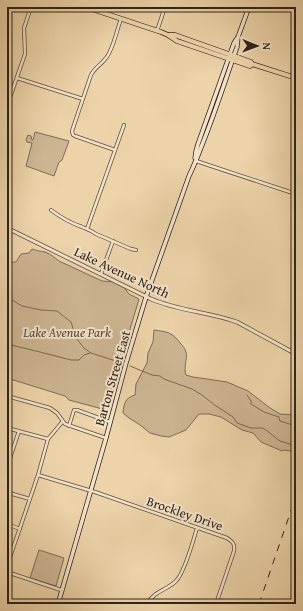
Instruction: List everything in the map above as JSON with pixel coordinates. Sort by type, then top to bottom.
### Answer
[{"type":"main road","points":[[86,7],[168,35],[175,35],[250,66],[252,64],[296,78]]},
{"type":"main road","name":"Barton Street East","points":[[58,604],[146,297],[195,161],[200,151],[231,57],[237,47],[238,37],[249,7]]},
{"type":"street","points":[[7,106],[25,54],[23,32],[31,7]]},
{"type":"street","points":[[157,31],[165,7]]},
{"type":"street","points":[[115,150],[73,134],[72,131],[93,72],[107,58],[121,19]]},
{"type":"street","points":[[17,78],[83,99]]},
{"type":"street","points":[[87,229],[124,125]]},
{"type":"street","points":[[195,161],[296,194]]},
{"type":"street","points":[[51,210],[79,226],[92,230],[96,234],[136,250]]},
{"type":"street","name":"Lake Avenue North","points":[[7,228],[146,297],[165,305],[218,316],[236,322],[296,354]]},
{"type":"street","points":[[101,274],[113,241]]},
{"type":"street","points":[[7,396],[50,408],[69,426],[106,438]]},
{"type":"street","points":[[69,426],[74,410],[110,422]]},
{"type":"street","points":[[7,566],[38,475],[48,439],[62,421]]},
{"type":"street","points":[[7,428],[48,439]]},
{"type":"street","points":[[9,461],[18,431]]},
{"type":"street","name":"Brockley Drive","points":[[38,475],[90,490],[227,538],[233,542],[233,552],[216,604]]},
{"type":"street","points":[[9,493],[30,499]]},
{"type":"street","points":[[7,524],[20,529]]},
{"type":"street","points":[[146,604],[156,593],[174,582],[180,576],[197,528]]},
{"type":"street","points":[[7,572],[61,590]]},
{"type":"street","points":[[285,604],[289,602],[296,603]]},
{"type":"green space","points":[[35,132],[69,141],[54,176],[26,166],[32,143],[27,142],[26,140],[28,135],[31,136],[33,140]]},
{"type":"green space","name":"Lake Avenue Park","points":[[32,249],[47,253],[59,261],[102,281],[116,282],[123,286],[129,294],[139,299],[106,410],[69,400],[65,396],[7,378],[7,262],[16,262],[21,254],[29,253]]},
{"type":"green space","points":[[154,330],[166,332],[172,335],[178,340],[186,351],[186,375],[227,382],[248,391],[280,414],[294,415],[296,410],[296,452],[282,451],[261,442],[253,433],[242,430],[221,417],[209,414],[199,414],[186,430],[169,437],[150,433],[123,413],[126,401],[135,395],[136,384],[147,363],[148,353],[153,342]]},
{"type":"green space","points":[[39,550],[64,558],[56,586],[30,578]]},
{"type":"waterway","points":[[7,297],[22,306],[41,310],[57,311],[71,322],[76,338],[84,348],[91,353],[122,363]]},
{"type":"waterway","points":[[7,344],[71,360],[79,360],[84,355],[90,353]]},
{"type":"waterway","points":[[130,366],[192,389],[233,417],[237,423],[251,428],[262,428],[280,441],[296,446]]},
{"type":"waterway","points":[[247,395],[251,401],[251,404],[264,412],[279,417],[280,421],[296,426]]},
{"type":"railway","points":[[259,604],[296,496]]}]
